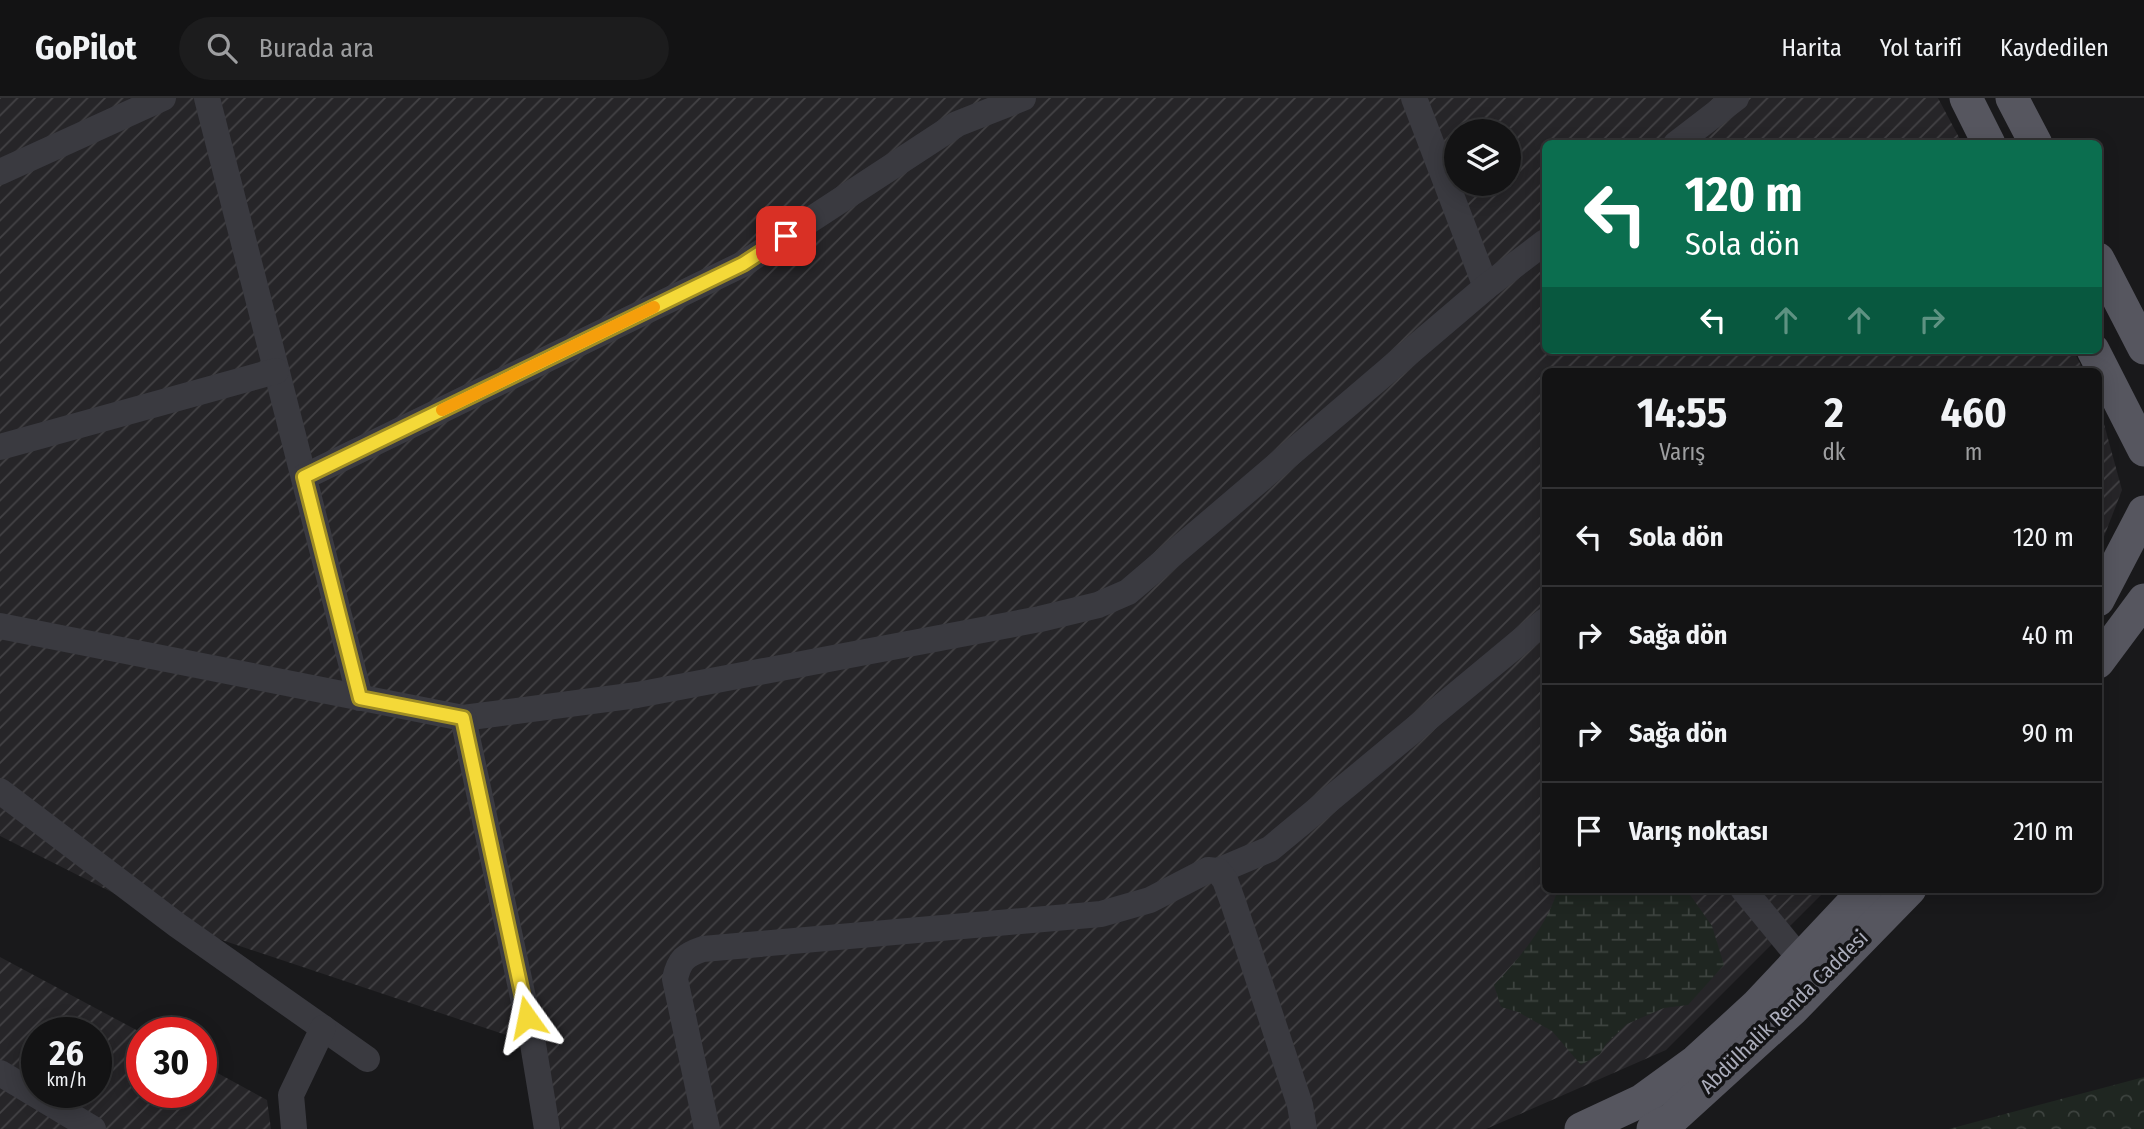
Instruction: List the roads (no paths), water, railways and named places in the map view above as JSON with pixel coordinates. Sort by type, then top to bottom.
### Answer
[{"type":"main road","points":[[1966,98],[1987,140]]},
{"type":"main road","points":[[2012,98],[2034,140]]},
{"type":"main road","points":[[2102,267],[2144,348]]},
{"type":"main road","points":[[2095,354],[2144,450]]},
{"type":"main road","points":[[2102,592],[2144,512]]},
{"type":"main road","points":[[2102,657],[2144,600]]},
{"type":"main road","name":"Abdülhalik Renda Caddesi","points":[[1653,1129],[1672,1119],[1793,1009],[1810,971],[1863,893]]},
{"type":"main road","name":"Abdülhalik Renda Caddesi","points":[[1581,1129],[1641,1101],[1696,1061],[1756,1006],[1810,971],[1905,893]]},
{"type":"street","points":[[0,172],[111,109],[163,98]]},
{"type":"street","points":[[206,98],[360,698]]},
{"type":"street","points":[[304,477],[743,264],[957,124],[1023,98]]},
{"type":"street","points":[[1414,98],[1486,287]]},
{"type":"street","points":[[1681,140],[1736,98]]},
{"type":"street","points":[[0,625],[463,718],[636,695],[1027,622],[1098,605],[1128,592],[1486,287],[1542,244]]},
{"type":"street","points":[[0,447],[276,371]]},
{"type":"street","points":[[707,1129],[675,979],[678,964],[687,955],[703,949],[1101,914],[1150,900],[1208,870],[1218,871],[1270,849],[1541,634]]},
{"type":"street","points":[[463,718],[533,1044],[547,1129]]},
{"type":"street","points":[[0,791],[177,925],[367,1059]]},
{"type":"street","points":[[1218,871],[1225,880],[1234,905],[1300,1105],[1304,1129]]},
{"type":"street","points":[[1746,893],[1810,971]]},
{"type":"street","points":[[294,1129],[291,1095],[323,1028]]},
{"type":"street","points":[[0,1073],[93,1129]]}]
